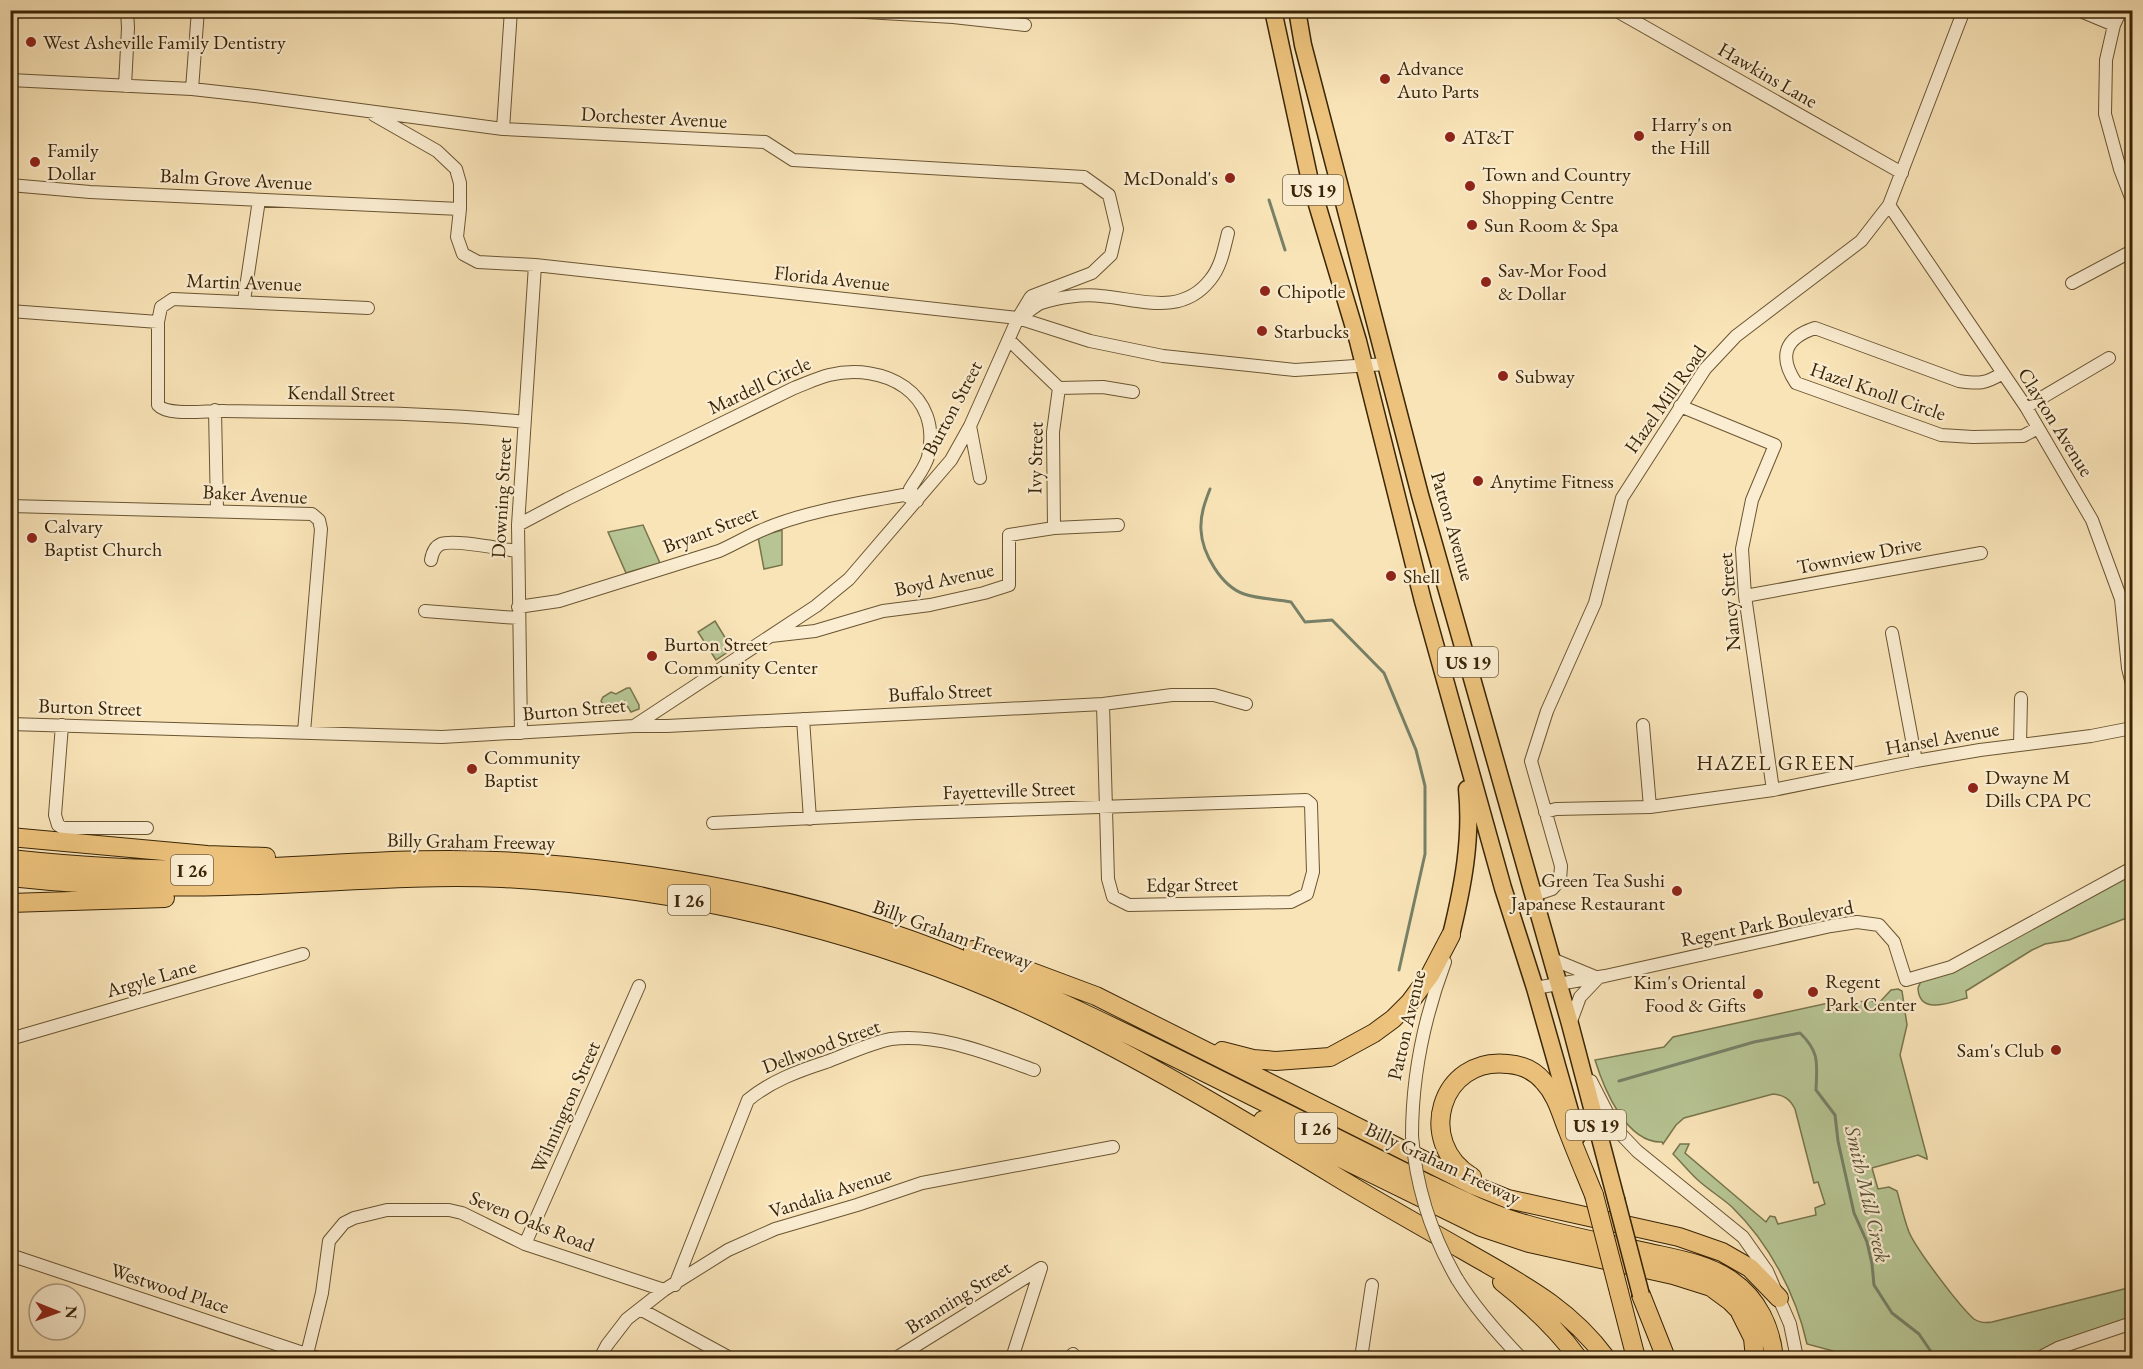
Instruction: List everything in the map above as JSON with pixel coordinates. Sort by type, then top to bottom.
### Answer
[{"type":"highway","points":[[10,837],[218,855],[287,857],[360,855],[375,861]]},
{"type":"highway","name":"Billy Graham Freeway","points":[[10,860],[118,869],[174,870],[375,861],[527,862],[642,874],[718,888],[824,913],[880,929],[1016,980],[1484,1210],[1525,1224],[1678,1260],[1718,1273],[1742,1288],[1759,1309],[1769,1335],[1774,1359]]},
{"type":"highway","name":"Billy Graham Freeway","points":[[10,877],[172,888],[360,879],[501,878],[571,883],[713,904],[784,920],[863,942],[1004,995],[1065,1023],[1212,1102],[1370,1197],[1538,1292],[1581,1327],[1606,1359]]},
{"type":"highway","points":[[10,903],[106,901],[294,890],[350,885],[360,879]]},
{"type":"highway","points":[[824,913],[849,911],[945,940],[1096,996],[1473,1185],[1508,1199],[1679,1237],[1722,1252],[1750,1268],[1779,1298]]},
{"type":"highway","points":[[1165,1031],[1177,1032],[1205,1045],[1253,1059],[1276,1061],[1330,1057],[1374,1033],[1410,1002],[1430,975],[1451,935]]},
{"type":"highway","points":[[1522,1202],[1463,1172],[1448,1154],[1441,1136],[1440,1115],[1446,1095],[1460,1078],[1479,1066],[1506,1063],[1523,1067],[1545,1082],[1558,1104],[1594,1195]]},
{"type":"highway","points":[[1212,1102],[1225,1101],[1481,1227],[1528,1243],[1673,1275],[1711,1287],[1739,1310],[1753,1338],[1755,1359]]},
{"type":"highway","name":"Patton Avenue","points":[[1594,1195],[1636,1359]]},
{"type":"highway","points":[[1482,1261],[1489,1272],[1514,1291],[1545,1321],[1578,1359]]},
{"type":"highway","points":[[1641,1295],[1666,1359]]},
{"type":"highway","name":"Patton Avenue","points":[[1641,1295],[1656,1359]]},
{"type":"main road","name":"Patton Avenue","points":[[1273,10],[1310,181],[1358,341],[1463,746],[1594,1195]]},
{"type":"main road","name":"Patton Avenue","points":[[1297,10],[1303,45],[1420,495],[1570,1024],[1641,1295]]},
{"type":"main road","name":"Patton Avenue","points":[[1451,935],[1467,862],[1469,806],[1463,746]]},
{"type":"street","points":[[10,20],[16,10]]},
{"type":"street","points":[[125,86],[127,10]]},
{"type":"street","points":[[192,89],[198,10]]},
{"type":"street","points":[[503,129],[511,10]]},
{"type":"street","points":[[830,10],[953,14],[1025,25]]},
{"type":"street","name":"Hawkins Lane","points":[[1615,10],[1902,173]]},
{"type":"street","name":"Hazel Mill Road","points":[[1534,894],[1552,889],[1560,880],[1561,866],[1531,762],[1547,711],[1595,603],[1622,498],[1705,369],[1736,336],[1861,241],[1889,205],[1964,10]]},
{"type":"street","points":[[2078,10],[2114,25]]},
{"type":"street","points":[[2121,10],[2114,25],[2106,60],[2105,114],[2120,169],[2133,200]]},
{"type":"street","name":"Dorchester Avenue","points":[[10,80],[192,89],[503,129],[765,142],[793,160],[1084,177],[1109,195],[1117,229],[1111,255],[1092,273],[1032,296],[1018,318]]},
{"type":"street","name":"Florida Avenue","points":[[368,111],[437,151],[456,169],[460,183],[457,237],[463,254],[478,262],[535,265],[1018,318],[1090,341],[1163,356],[1295,370],[1386,364]]},
{"type":"street","name":"Balm Grove Avenue","points":[[10,185],[90,192],[460,209]]},
{"type":"street","points":[[244,301],[259,200]]},
{"type":"street","name":"Clayton Avenue","points":[[1889,205],[2026,407],[2092,520],[2121,599],[2128,668],[2133,684]]},
{"type":"street","points":[[1018,318],[1040,303],[1071,297],[1101,296],[1157,304],[1177,303],[1196,293],[1210,280],[1220,261],[1228,233]]},
{"type":"street","points":[[2072,283],[2133,251]]},
{"type":"street","name":"Downing Street","points":[[521,734],[517,551],[535,265]]},
{"type":"street","name":"Martin Avenue","points":[[158,322],[161,307],[173,299],[368,308]]},
{"type":"street","points":[[10,311],[158,322]]},
{"type":"street","name":"Burton Street","points":[[10,724],[442,737],[634,726],[767,636],[816,606],[849,579],[951,460],[970,426],[1018,318]]},
{"type":"street","name":"Kendall Street","points":[[158,322],[158,405],[169,412],[215,410],[444,415],[524,422]]},
{"type":"street","name":"Hazel Knoll Circle","points":[[2003,373],[1989,382],[1979,384],[1959,381],[1815,328],[1801,333],[1787,346],[1786,357],[1789,372],[1796,383],[1941,435],[2023,436],[2038,428]]},
{"type":"street","points":[[1009,340],[1059,388],[1103,387],[1133,392]]},
{"type":"street","points":[[2026,407],[2109,358]]},
{"type":"street","name":"Mardell Circle","points":[[518,525],[794,388],[828,375],[859,372],[887,376],[916,396],[926,411],[930,430],[927,458],[910,489],[917,501]]},
{"type":"street","name":"Ivy Street","points":[[1054,528],[1053,432],[1059,388]]},
{"type":"street","name":"Nancy Street","points":[[1680,406],[1775,444],[1752,500],[1742,549],[1744,596],[1773,790]]},
{"type":"street","points":[[215,410],[217,510]]},
{"type":"street","points":[[970,426],[980,478]]},
{"type":"street","name":"Bryant Street","points":[[425,611],[518,613],[719,551],[760,530],[801,517],[904,495],[917,501]]},
{"type":"street","name":"Baker Avenue","points":[[10,506],[312,514],[319,520],[321,529],[304,732]]},
{"type":"street","name":"Boyd Avenue","points":[[767,636],[815,631],[883,611],[930,605],[984,593],[1009,585],[1009,535],[1054,528],[1118,525]]},
{"type":"street","points":[[431,560],[433,552],[441,544],[457,543],[517,551]]},
{"type":"street","name":"Townview Drive","points":[[1744,596],[1982,553]]},
{"type":"street","points":[[1892,633],[1916,761]]},
{"type":"street","name":"Buffalo Street","points":[[634,726],[1103,704],[1172,695],[1214,695],[1246,704]]},
{"type":"street","points":[[2020,698],[2020,745]]},
{"type":"street","points":[[1103,704],[1107,807]]},
{"type":"street","points":[[803,719],[810,819]]},
{"type":"street","points":[[62,725],[55,815],[57,825],[63,828],[147,828]]},
{"type":"street","points":[[1643,725],[1650,807]]},
{"type":"street","name":"Hansel Avenue","points":[[1545,812],[1556,809],[1650,807],[1773,790],[1916,761],[2133,728]]},
{"type":"street","name":"Fayetteville Street","points":[[714,823],[917,813],[1306,800],[1311,804],[1313,872],[1306,894],[1292,902]]},
{"type":"street","name":"Edgar Street","points":[[1107,807],[1108,879],[1113,897],[1129,905],[1292,902]]},
{"type":"street","name":"Regent Park Boulevard","points":[[1535,988],[1598,978],[1857,922],[1879,925],[1894,942],[1906,980],[1951,967],[2133,868]]},
{"type":"street","name":"Patton Avenue","points":[[1451,935],[1419,1055],[1413,1100],[1412,1136],[1416,1172],[1437,1241],[1457,1279],[1467,1296],[1521,1359]]},
{"type":"street","name":"Argyle Lane","points":[[10,1039],[303,954]]},
{"type":"street","points":[[1552,959],[1598,978],[1580,997],[1570,1024]]},
{"type":"street","name":"Wilmington Street","points":[[525,1244],[639,986]]},
{"type":"street","name":"Dellwood Street","points":[[670,1287],[748,1100],[760,1089],[794,1072],[890,1039],[927,1039],[965,1046],[1034,1070]]},
{"type":"street","name":"Patton Avenue","points":[[1577,1051],[1615,1128],[1636,1151],[1743,1237],[1767,1271],[1779,1298],[1790,1324],[1797,1359]]},
{"type":"street","name":"Vandalia Avenue","points":[[600,1359],[617,1331],[640,1309],[728,1250],[776,1229],[922,1183],[1113,1147]]},
{"type":"street","name":"Seven Oaks Road","points":[[312,1356],[329,1241],[344,1223],[354,1218],[387,1210],[449,1210],[462,1213],[525,1244],[670,1287]]},
{"type":"street","name":"Westwood Place","points":[[10,1256],[312,1356]]},
{"type":"street","name":"Branning Street","points":[[896,1359],[1041,1268],[1012,1359]]},
{"type":"street","points":[[1360,1359],[1372,1286]]},
{"type":"street","points":[[640,1309],[730,1359]]},
{"type":"street","points":[[2038,1359],[2058,1348],[2133,1323]]},
{"type":"green space","points":[[643,525],[660,563],[626,573],[608,532]]},
{"type":"green space","points":[[782,530],[782,565],[764,569],[758,537]]},
{"type":"green space","points":[[715,621],[732,649],[716,660],[698,632]]},
{"type":"green space","points":[[630,688],[639,709],[631,712],[624,701],[620,703],[620,708],[612,713],[608,712],[601,701],[603,697],[611,692],[616,694]]},
{"type":"green space","points":[[2132,870],[2132,916],[2069,940],[2045,944],[2032,950],[1966,991],[1967,998],[1945,1004],[1930,1005],[1920,997],[1918,988],[1921,981]]},
{"type":"green space","points":[[1891,990],[1902,991],[1907,1025],[1900,1055],[1927,1159],[1918,1155],[1872,1168],[1878,1189],[1889,1187],[1897,1191],[1909,1232],[1929,1264],[1967,1313],[1981,1322],[1992,1322],[2132,1287],[2132,1319],[2054,1344],[2026,1358],[1838,1358],[1837,1352],[1807,1344],[1788,1288],[1758,1237],[1732,1207],[1699,1181],[1673,1154],[1680,1144],[1689,1144],[1685,1153],[1766,1222],[1770,1216],[1775,1217],[1778,1224],[1816,1215],[1815,1208],[1825,1204],[1818,1182],[1814,1183],[1795,1109],[1791,1103],[1786,1098],[1773,1094],[1684,1118],[1676,1125],[1663,1144],[1638,1134],[1627,1124],[1604,1085],[1595,1060],[1664,1047],[1673,1037],[1833,1002],[1840,1005],[1871,1000],[1877,1005]]},
{"type":"waterway","name":"Smith Mill Creek","points":[[1269,200],[1285,250]]},
{"type":"waterway","name":"Smith Mill Creek","points":[[1210,489],[1202,514],[1201,530],[1205,549],[1214,568],[1228,584],[1244,594],[1291,602],[1305,622],[1332,620],[1384,673],[1416,750],[1425,786],[1425,854],[1399,970]]},
{"type":"waterway","name":"Smith Mill Creek","points":[[1619,1081],[1754,1042],[1800,1033],[1811,1046],[1816,1059],[1816,1090],[1835,1115],[1838,1141],[1854,1213],[1867,1242],[1874,1285],[1892,1313],[1919,1334],[1934,1356],[1933,1358]]},
{"type":"place","name":"West Asheville Family Dentistry","points":[[31,42]]},
{"type":"place","name":"Advance Auto Parts","points":[[1385,79]]},
{"type":"place","name":"Harry's on the Hill","points":[[1639,136]]},
{"type":"place","name":"AT&T","points":[[1450,137]]},
{"type":"place","name":"Family Dollar","points":[[35,162]]},
{"type":"place","name":"McDonald's","points":[[1230,178]]},
{"type":"place","name":"Town and Country Shopping Centre","points":[[1470,186]]},
{"type":"place","name":"Sun Room & Spa","points":[[1472,225]]},
{"type":"place","name":"Sav-Mor Food & Dollar","points":[[1486,282]]},
{"type":"place","name":"Chipotle","points":[[1265,291]]},
{"type":"place","name":"Starbucks","points":[[1262,331]]},
{"type":"place","name":"Subway","points":[[1503,376]]},
{"type":"place","name":"Anytime Fitness","points":[[1478,481]]},
{"type":"place","name":"Calvary Baptist Church","points":[[32,538]]},
{"type":"place","name":"Shell","points":[[1391,576]]},
{"type":"place","name":"Burton Street Community Center","points":[[652,656]]},
{"type":"place","name":"Community Baptist","points":[[472,769]]},
{"type":"place","name":"Dwayne M Dills CPA PC","points":[[1973,788]]},
{"type":"place","name":"Green Tea Sushi Japanese Restaurant","points":[[1677,891]]},
{"type":"place","name":"Regent Park Center","points":[[1813,992]]},
{"type":"place","name":"Kim's Oriental Food & Gifts","points":[[1758,994]]},
{"type":"place","name":"Sam's Club","points":[[2056,1050]]},
{"type":"district","name":"HAZEL GREEN","points":[[1776,762]]}]
